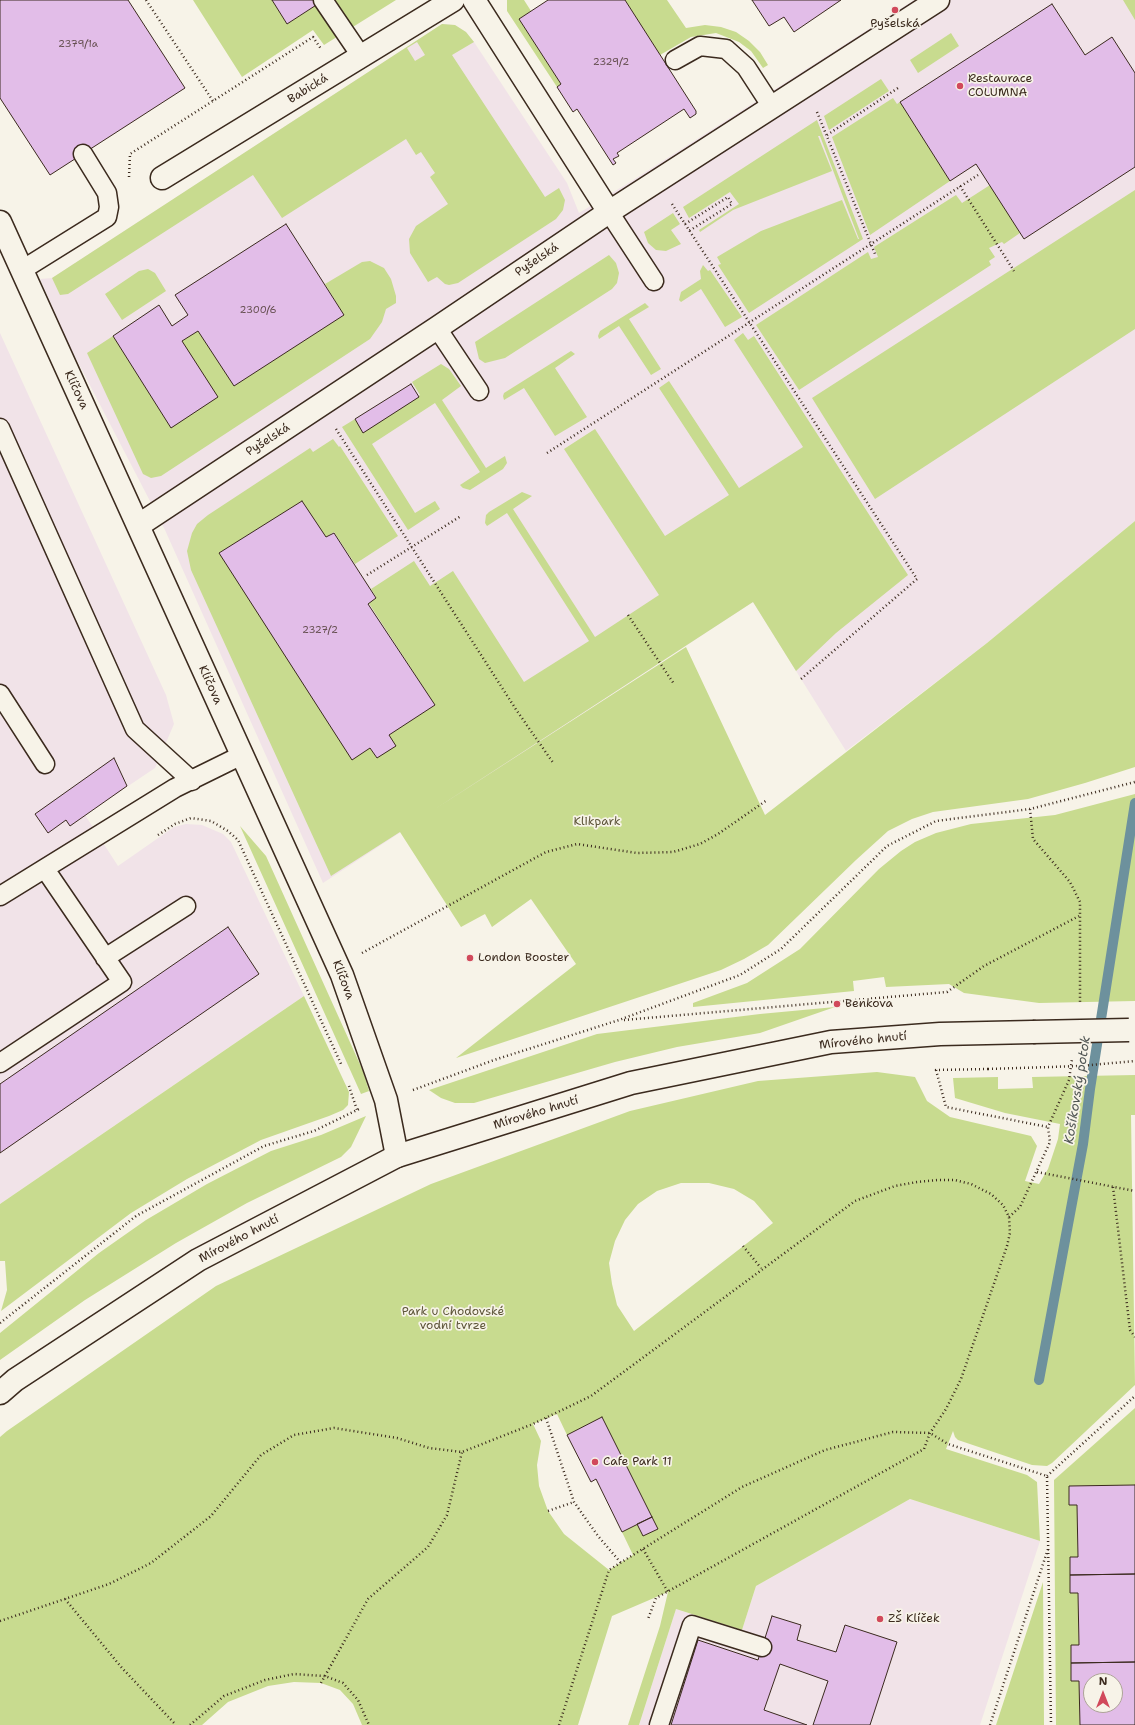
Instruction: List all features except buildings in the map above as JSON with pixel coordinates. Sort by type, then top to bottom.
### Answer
[{"type":"street","name":"Babická","points":[[162,178],[453,0]]},
{"type":"street","points":[[474,0],[609,212]]},
{"type":"street","name":"Pyšelská","points":[[139,525],[437,328],[609,212],[938,0]]},
{"type":"street","name":"Klíčova","points":[[0,222],[139,525],[342,975],[386,1100],[397,1156]]},
{"type":"street","name":"Mírového hnutí","points":[[0,1393],[15,1380],[198,1260],[397,1156],[631,1083],[831,1042],[940,1034],[1132,1029]]},
{"type":"lane","points":[[324,0],[361,56]]},
{"type":"lane","points":[[675,60],[700,46],[726,49],[746,67],[772,107]]},
{"type":"lane","points":[[22,270],[107,217],[109,207],[107,193],[83,154]]},
{"type":"lane","points":[[609,212],[654,280]]},
{"type":"lane","points":[[437,328],[479,391]]},
{"type":"lane","points":[[0,428],[135,729],[192,781]]},
{"type":"lane","points":[[0,694],[45,764]]},
{"type":"lane","points":[[0,896],[175,788],[192,781],[242,755]]},
{"type":"lane","points":[[0,1063],[122,982],[45,869]]},
{"type":"lane","points":[[105,958],[186,906]]},
{"type":"lane","points":[[659,1725],[692,1625],[762,1647]]},
{"type":"path","points":[[146,0],[213,101]]},
{"type":"path","points":[[827,135],[898,88]]},
{"type":"path","points":[[817,110],[875,254]]},
{"type":"path","points":[[547,453],[978,175]]},
{"type":"path","points":[[960,186],[1014,271]]},
{"type":"path","points":[[685,224],[728,197],[732,204],[689,231]]},
{"type":"path","points":[[672,204],[918,579],[801,679]]},
{"type":"path","points":[[335,427],[517,711],[554,764]]},
{"type":"path","points":[[366,575],[461,516]]},
{"type":"path","points":[[628,615],[674,684]]},
{"type":"path","points":[[0,1323],[136,1216],[264,1146],[314,1131],[357,1110],[494,1060],[619,1020],[740,975],[781,949],[887,846],[936,821],[1030,809],[1135,782]]},
{"type":"path","points":[[360,955],[546,852],[577,844],[637,853],[673,852],[700,844],[718,834],[767,800]]},
{"type":"path","points":[[1030,809],[1033,839],[1070,882],[1080,902],[1079,1006]]},
{"type":"path","points":[[158,835],[175,824],[191,818],[211,822],[228,831],[238,840],[342,1067]]},
{"type":"path","points":[[619,1020],[947,992],[984,966],[1079,916]]},
{"type":"path","points":[[1009,1217],[1020,1207],[1050,1142],[1048,1127],[1069,1080],[1072,1058]]},
{"type":"path","points":[[1048,1127],[946,1107],[936,1070],[1080,1066],[1135,1061]]},
{"type":"path","points":[[347,1081],[357,1110]]},
{"type":"path","points":[[1037,1172],[1134,1191]]},
{"type":"path","points":[[0,1621],[109,1584],[151,1563],[210,1516],[261,1455],[294,1435],[334,1428],[397,1438],[429,1448],[462,1452],[546,1418],[591,1396],[761,1268],[855,1201],[895,1186],[917,1182],[955,1180],[971,1184],[991,1194],[1003,1206],[1009,1217],[1010,1233],[1007,1246],[961,1379],[946,1409],[930,1433],[924,1449],[656,1598],[648,1619]]},
{"type":"path","points":[[1113,1187],[1130,1330],[1135,1337]]},
{"type":"path","points":[[743,1246],[761,1268]]},
{"type":"path","points":[[1050,1725],[1047,1476],[1135,1396]]},
{"type":"path","points":[[546,1418],[574,1502],[598,1536],[621,1563]]},
{"type":"path","points":[[559,1725],[609,1570],[742,1487],[826,1450],[893,1432],[930,1433],[948,1444],[1047,1476]]},
{"type":"path","points":[[321,1683],[368,1599],[428,1547],[447,1514],[462,1452]]},
{"type":"path","points":[[548,1511],[574,1502]]},
{"type":"path","points":[[990,1725],[1048,1546]]},
{"type":"path","points":[[643,1549],[668,1592]]},
{"type":"path","points":[[65,1599],[122,1668],[176,1725]]},
{"type":"path","points":[[190,1725],[224,1696],[260,1682],[294,1674],[325,1676],[343,1683],[358,1700],[369,1725]]},
{"type":"shaded area","points":[[914,0],[1135,0],[1135,521],[987,643],[846,751],[753,602],[323,883],[165,530],[68,343],[40,279],[52,278],[442,24],[455,25],[466,32],[474,42],[567,183],[579,213],[630,182]]},
{"type":"shaded area","points":[[0,333],[166,695],[174,724],[155,768],[85,815],[118,866],[174,827],[186,824],[202,825],[223,834],[231,842],[304,996],[0,1204]]},
{"type":"shaded area","name":"ZŠ Klíček","points":[[910,1499],[1040,1541],[980,1725],[639,1725],[676,1609],[742,1630],[756,1586]]},
{"type":"green space","points":[[193,0],[272,0],[287,24],[324,0],[396,0],[324,45],[313,30],[242,77]]},
{"type":"green space","points":[[507,0],[524,0],[531,11],[519,19],[561,84],[557,87],[507,11]]},
{"type":"green space","points":[[625,0],[667,0],[686,28],[705,25],[721,27],[736,32],[749,41],[760,52],[768,65],[763,68],[751,51],[739,42],[716,33],[691,37],[660,55]]},
{"type":"green space","points":[[1123,0],[1135,0],[1135,20]]},
{"type":"green space","points":[[442,24],[455,25],[466,32],[474,42],[452,55],[545,197],[559,188],[565,200],[563,210],[556,219],[458,283],[449,285],[445,284],[437,277],[428,282],[410,253],[409,239],[416,226],[448,204],[430,177],[435,173],[421,152],[416,155],[406,139],[282,218],[253,175],[68,294],[60,295],[52,278]],"holes":[[[417,42],[425,55],[415,61],[407,48]]]},
{"type":"green space","points":[[951,33],[959,46],[918,73],[910,60]]},
{"type":"green space","points":[[881,79],[889,91],[829,130],[824,116]]},
{"type":"green space","points":[[893,98],[897,104],[900,102],[950,181],[870,235],[832,137]]},
{"type":"green space","points":[[817,120],[863,239],[749,313],[718,265],[721,264],[717,257],[761,231],[842,200],[859,239],[820,136],[818,136],[832,171],[733,210],[700,232],[699,230],[739,204],[730,192],[689,218],[683,207]]},
{"type":"green space","points":[[990,185],[1020,233],[1004,244],[1002,242],[989,248],[995,257],[989,261],[991,265],[799,390],[756,325],[868,252],[871,259],[878,257],[874,247],[956,195],[962,203]]},
{"type":"green space","points":[[1135,190],[1135,329],[875,499],[812,398]]},
{"type":"green space","points":[[673,213],[680,224],[671,230],[681,244],[666,251],[656,250],[648,243],[644,232]]},
{"type":"green space","points":[[609,255],[616,263],[619,273],[617,283],[612,289],[505,358],[485,363],[479,359],[475,342]]},
{"type":"green space","points":[[370,261],[384,268],[391,279],[396,296],[396,303],[386,309],[382,322],[370,339],[161,476],[151,478],[143,474],[87,353],[113,336],[171,428],[182,341],[198,331],[234,386],[344,315],[325,284],[362,262]]},
{"type":"green space","points":[[703,265],[708,271],[710,270],[742,317],[725,327],[701,289],[681,302],[679,300],[681,292],[701,279],[700,271]]},
{"type":"green space","points":[[148,269],[155,273],[166,291],[122,320],[105,294],[139,271]]},
{"type":"green space","points":[[645,303],[649,307],[629,319],[661,369],[651,375],[619,326],[599,339],[598,336],[600,331]]},
{"type":"green space","name":"Klikpark","points":[[743,333],[748,340],[754,336],[908,575],[836,633],[796,671],[753,602],[432,811],[686,647],[765,815],[987,643],[1135,521],[1135,767],[1028,799],[933,812],[912,819],[888,831],[768,945],[744,959],[721,970],[456,1058],[576,964],[531,899],[492,927],[485,914],[461,927],[400,832],[331,876],[191,570],[187,551],[192,533],[197,524],[208,515],[310,448],[313,452],[333,439],[339,447],[340,446],[398,536],[355,564],[334,532],[326,537],[302,501],[219,553],[352,758],[370,747],[376,757],[389,735],[435,705],[368,602],[376,597],[371,589],[414,561],[430,586],[453,571],[524,682],[589,641],[507,513],[487,526],[485,523],[486,515],[489,512],[522,492],[532,496],[513,509],[595,637],[659,595],[564,449],[595,429],[665,536],[729,495],[659,388],[669,381],[739,488],[803,447],[734,340]]},
{"type":"green space","points":[[571,351],[575,354],[555,368],[587,417],[555,436],[524,388],[504,400],[503,396],[504,393]]},
{"type":"green space","points":[[441,364],[449,369],[461,386],[442,400],[486,468],[505,456],[507,463],[503,469],[470,490],[463,488],[460,485],[480,472],[435,403],[372,444],[415,513],[435,501],[440,509],[408,530],[342,427],[355,419],[363,432],[420,395],[412,382]]},
{"type":"green space","points":[[1135,794],[1135,1001],[1039,1003],[964,993],[949,984],[886,987],[884,977],[853,981],[854,991],[693,1007],[693,1003],[747,983],[800,949],[879,869],[901,851],[915,842],[936,833],[971,824],[1055,815]]},
{"type":"green space","points":[[240,826],[266,856],[363,1071],[369,1091],[361,1094]]},
{"type":"green space","points":[[304,996],[349,1092],[348,1105],[343,1110],[329,1116],[261,1140],[187,1179],[131,1213],[1,1311],[7,1290],[5,1261],[0,1261],[0,1204]]},
{"type":"green space","points":[[835,1007],[760,1033],[677,1047],[615,1062],[474,1103],[455,1103],[441,1098],[429,1090],[597,1034],[760,1014]]},
{"type":"green space","name":"Park u Chodovské vodní tvrze","points":[[877,1072],[915,1077],[927,1101],[950,1117],[1031,1136],[1037,1146],[1025,1181],[1039,1184],[1048,1169],[1058,1139],[1060,1124],[1005,1113],[955,1098],[953,1078],[998,1077],[998,1089],[1033,1088],[1032,1077],[1135,1075],[1135,1115],[1131,1115],[1135,1385],[1047,1466],[1032,1465],[958,1440],[953,1431],[946,1449],[1027,1475],[1037,1482],[1040,1541],[910,1499],[756,1586],[742,1630],[676,1609],[639,1725],[628,1725],[660,1626],[668,1592],[612,1616],[578,1725],[362,1725],[353,1704],[340,1690],[321,1683],[294,1682],[268,1686],[228,1702],[202,1725],[0,1725],[0,1437],[7,1431],[216,1286],[431,1184],[630,1111],[758,1081]],"holes":[[[681,1183],[709,1183],[734,1189],[754,1201],[773,1223],[634,1331],[617,1305],[612,1284],[609,1263],[615,1241],[625,1220],[638,1204],[657,1191]],[[557,1414],[567,1435],[602,1418],[652,1517],[622,1532],[633,1555],[609,1570],[564,1534],[548,1511],[539,1486],[537,1465],[541,1441],[533,1424]]]},
{"type":"green space","points":[[366,1116],[351,1147],[341,1157],[247,1203],[176,1243],[85,1300],[0,1360],[0,1333],[99,1253],[146,1220],[207,1184],[271,1151],[321,1135]]},
{"type":"green space","points":[[1135,1408],[1135,1485],[1069,1487],[1069,1505],[1077,1505],[1078,1557],[1070,1557],[1070,1593],[1078,1593],[1079,1645],[1071,1645],[1071,1680],[1079,1681],[1080,1725],[1056,1725],[1054,1480]]},
{"type":"green space","points":[[1043,1582],[1044,1725],[996,1725]]},
{"type":"waterway","name":"Košíkovský potok","points":[[1039,1380],[1083,1144],[1090,1089],[1135,803]]},
{"type":"place","name":"Pyšelská","points":[[895,10]]},
{"type":"place","name":"Restaurace COLUMNA","points":[[960,86]]},
{"type":"place","name":"London Booster","points":[[470,958]]},
{"type":"place","name":"Benkova","points":[[837,1004]]},
{"type":"place","name":"Cafe Park 11","points":[[595,1462]]},
{"type":"place","name":"ZŠ Klíček","points":[[880,1619]]}]
